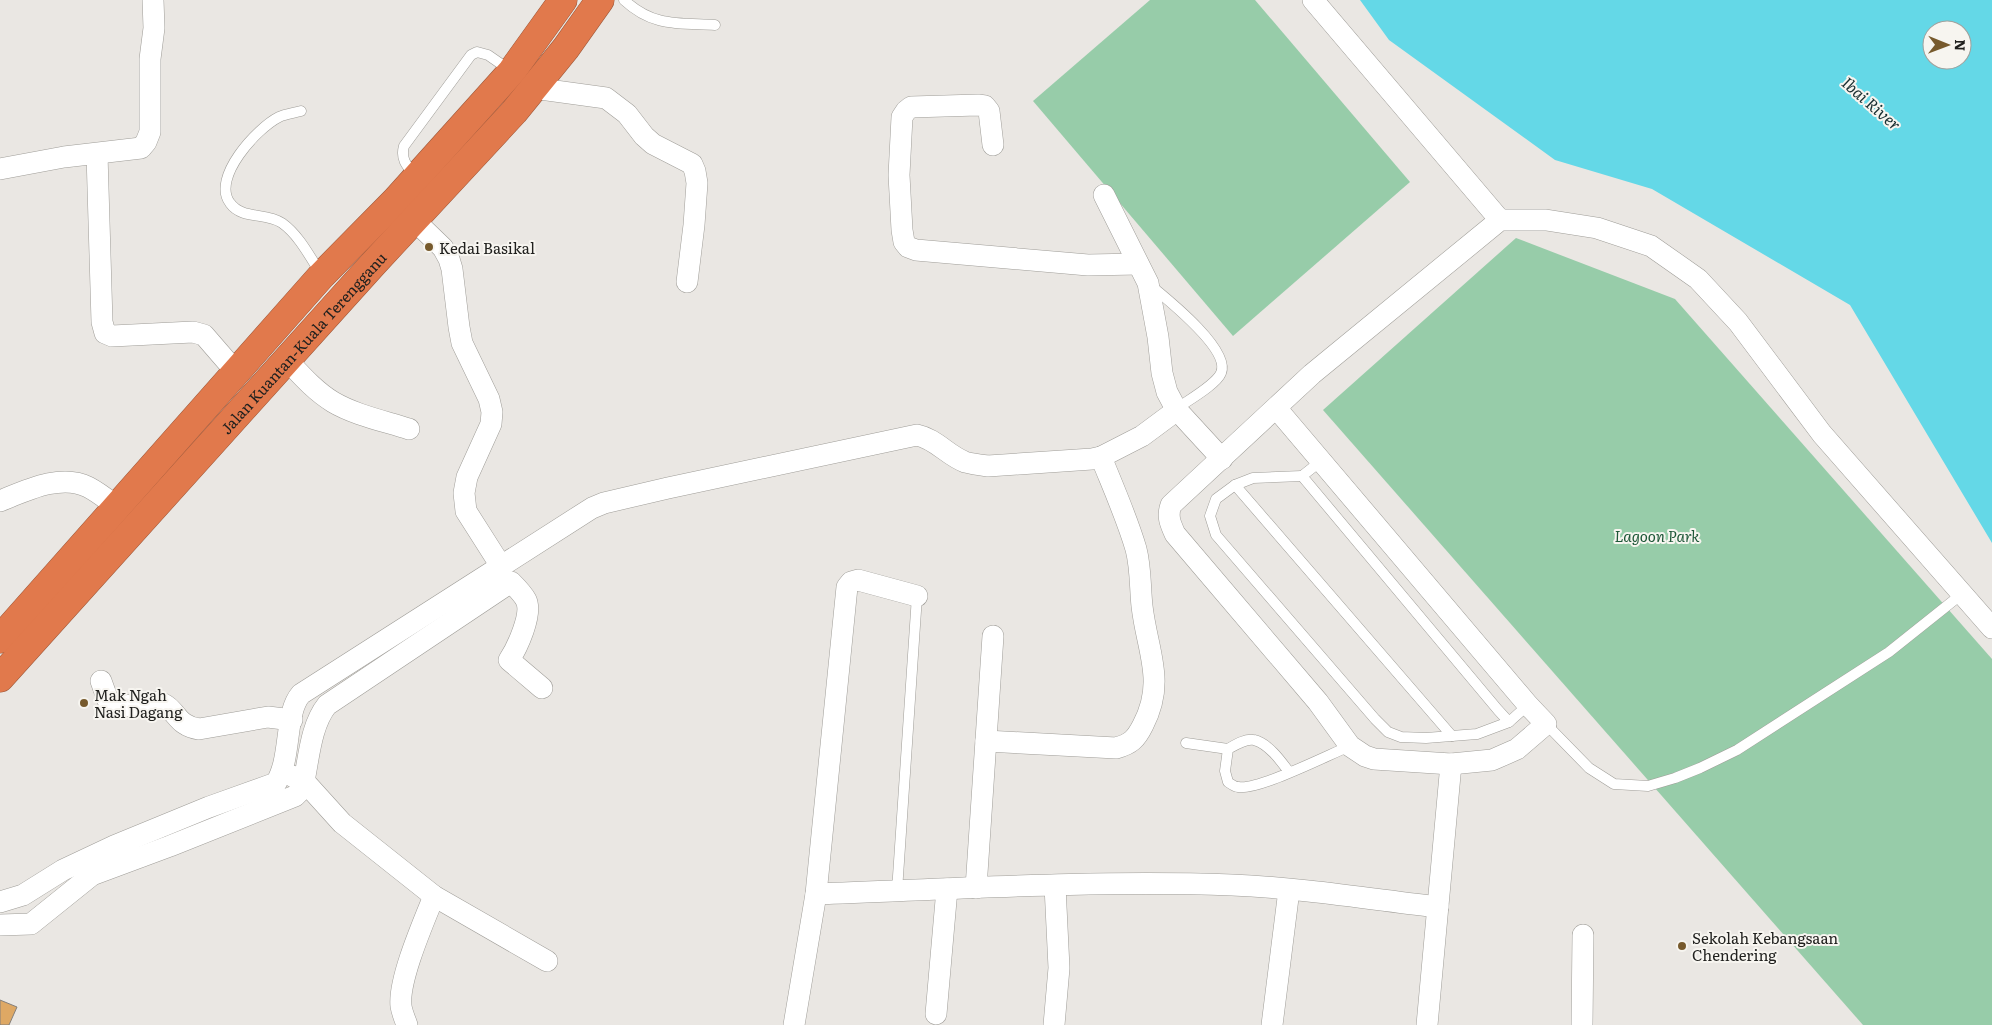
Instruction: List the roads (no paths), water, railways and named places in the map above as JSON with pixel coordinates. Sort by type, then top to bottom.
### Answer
[{"type":"highway","name":"Jalan Kuantan-Kuala Terengganu","points":[[0,639],[322,275],[417,177],[512,71],[563,0]]},
{"type":"highway","name":"Jalan Kuantan-Kuala Terengganu","points":[[0,678],[514,112],[566,48],[600,0]]},
{"type":"highway","points":[[228,381],[241,411]]},
{"type":"street","points":[[0,169],[64,157],[141,148],[150,132],[150,58],[154,28],[153,0]]},
{"type":"street","points":[[1313,0],[1495,213],[1596,228],[1651,246],[1698,279],[1738,322],[1822,434],[1992,628]]},
{"type":"street","points":[[533,88],[606,98],[627,114],[644,136],[653,144],[692,164],[696,171],[697,183],[687,282]]},
{"type":"street","points":[[993,145],[989,111],[985,106],[911,107],[906,111],[902,117],[899,174],[902,230],[904,242],[908,247],[916,250],[1088,265],[1138,264]]},
{"type":"street","points":[[97,154],[102,322],[105,333],[112,336],[193,332],[204,335],[228,381]]},
{"type":"street","points":[[1104,195],[1148,283],[1158,337],[1162,373],[1167,392],[1176,409],[1191,428],[1218,454]]},
{"type":"street","points":[[1277,409],[1546,724],[1517,749],[1492,760],[1451,764],[1374,759],[1350,746],[1318,702],[1175,534],[1169,523],[1168,513],[1171,505],[1218,454],[1277,409],[1312,374],[1495,213]]},
{"type":"street","points":[[414,220],[443,248],[448,259],[452,269],[462,343],[489,399],[492,412],[491,424],[467,477],[464,494],[466,511],[501,566]]},
{"type":"street","points":[[287,360],[310,384],[332,401],[348,410],[409,429]]},
{"type":"street","points":[[542,688],[508,660],[513,654],[527,619],[528,609],[526,600],[511,582],[327,705],[321,713],[317,724],[301,790],[295,796],[92,875],[31,924],[4,913],[23,895],[62,870],[114,846],[209,807],[273,785],[279,779],[286,759],[292,720],[297,699],[301,694],[592,508],[604,503],[917,435],[937,443],[964,462],[988,466],[1074,461],[1101,457],[1142,436],[1176,409]]},
{"type":"street","points":[[986,741],[1116,748],[1128,745],[1136,738],[1151,710],[1155,675],[1142,607],[1137,553],[1130,530],[1101,457]]},
{"type":"street","points":[[0,500],[52,482],[73,483],[87,486],[117,507]]},
{"type":"street","points":[[794,1025],[816,894],[847,587],[851,582],[858,580],[917,596]]},
{"type":"street","points":[[976,888],[993,636]]},
{"type":"street","points":[[101,681],[110,706],[158,702],[164,704],[183,725],[190,728],[199,729],[268,717],[292,720]]},
{"type":"street","points":[[1427,1025],[1451,764]]},
{"type":"street","points":[[281,771],[304,781],[342,823],[434,896],[547,961]]},
{"type":"street","points":[[816,894],[1158,884],[1234,886],[1288,890],[1438,907]]},
{"type":"street","points":[[1054,1025],[1059,968],[1055,886]]},
{"type":"street","points":[[936,1014],[948,889]]},
{"type":"street","points":[[1272,1025],[1288,890]]},
{"type":"street","points":[[406,1025],[401,1006],[404,979],[434,896]]},
{"type":"street","points":[[1582,1025],[1583,935]]},
{"type":"lane","points":[[624,0],[646,17],[662,23],[715,24]]},
{"type":"lane","points":[[417,177],[404,161],[402,154],[404,146],[471,54],[477,52],[488,55],[512,71]]},
{"type":"lane","points":[[301,111],[279,117],[248,142],[229,171],[225,186],[228,201],[234,208],[242,213],[272,218],[282,223],[295,236],[322,275]]},
{"type":"lane","points":[[1148,283],[1181,311],[1217,350],[1222,364],[1222,373],[1214,382],[1176,409]]},
{"type":"lane","points":[[1321,461],[1302,476],[1253,478],[1235,485],[1216,499],[1210,516],[1216,534],[1388,732],[1400,737],[1452,736],[1488,732],[1509,722],[1528,705]]},
{"type":"lane","points":[[1302,476],[1509,722]]},
{"type":"lane","points":[[1235,485],[1452,736]]},
{"type":"lane","points":[[1546,724],[1588,768],[1614,784],[1648,786],[1674,778],[1700,768],[1745,745],[1889,652],[1963,593]]},
{"type":"lane","points":[[897,891],[917,596]]},
{"type":"lane","points":[[1186,743],[1228,749],[1240,742],[1253,739],[1263,744],[1282,762],[1289,772]]},
{"type":"lane","points":[[1228,749],[1225,771],[1228,782],[1237,787],[1251,787],[1350,746]]},
{"type":"water","name":"Ibai River","points":[[1360,0],[1992,0],[1992,543],[1850,305],[1652,189],[1555,160],[1389,40]]},
{"type":"place","name":"Kedai Basikal","points":[[429,247]]},
{"type":"place","name":"Mak Ngah Nasi Dagang","points":[[84,703]]},
{"type":"place","name":"Sekolah Kebangsaan Chendering","points":[[1682,946]]},
{"type":"park label","name":"Lagoon Park","points":[[1657,535]]}]
